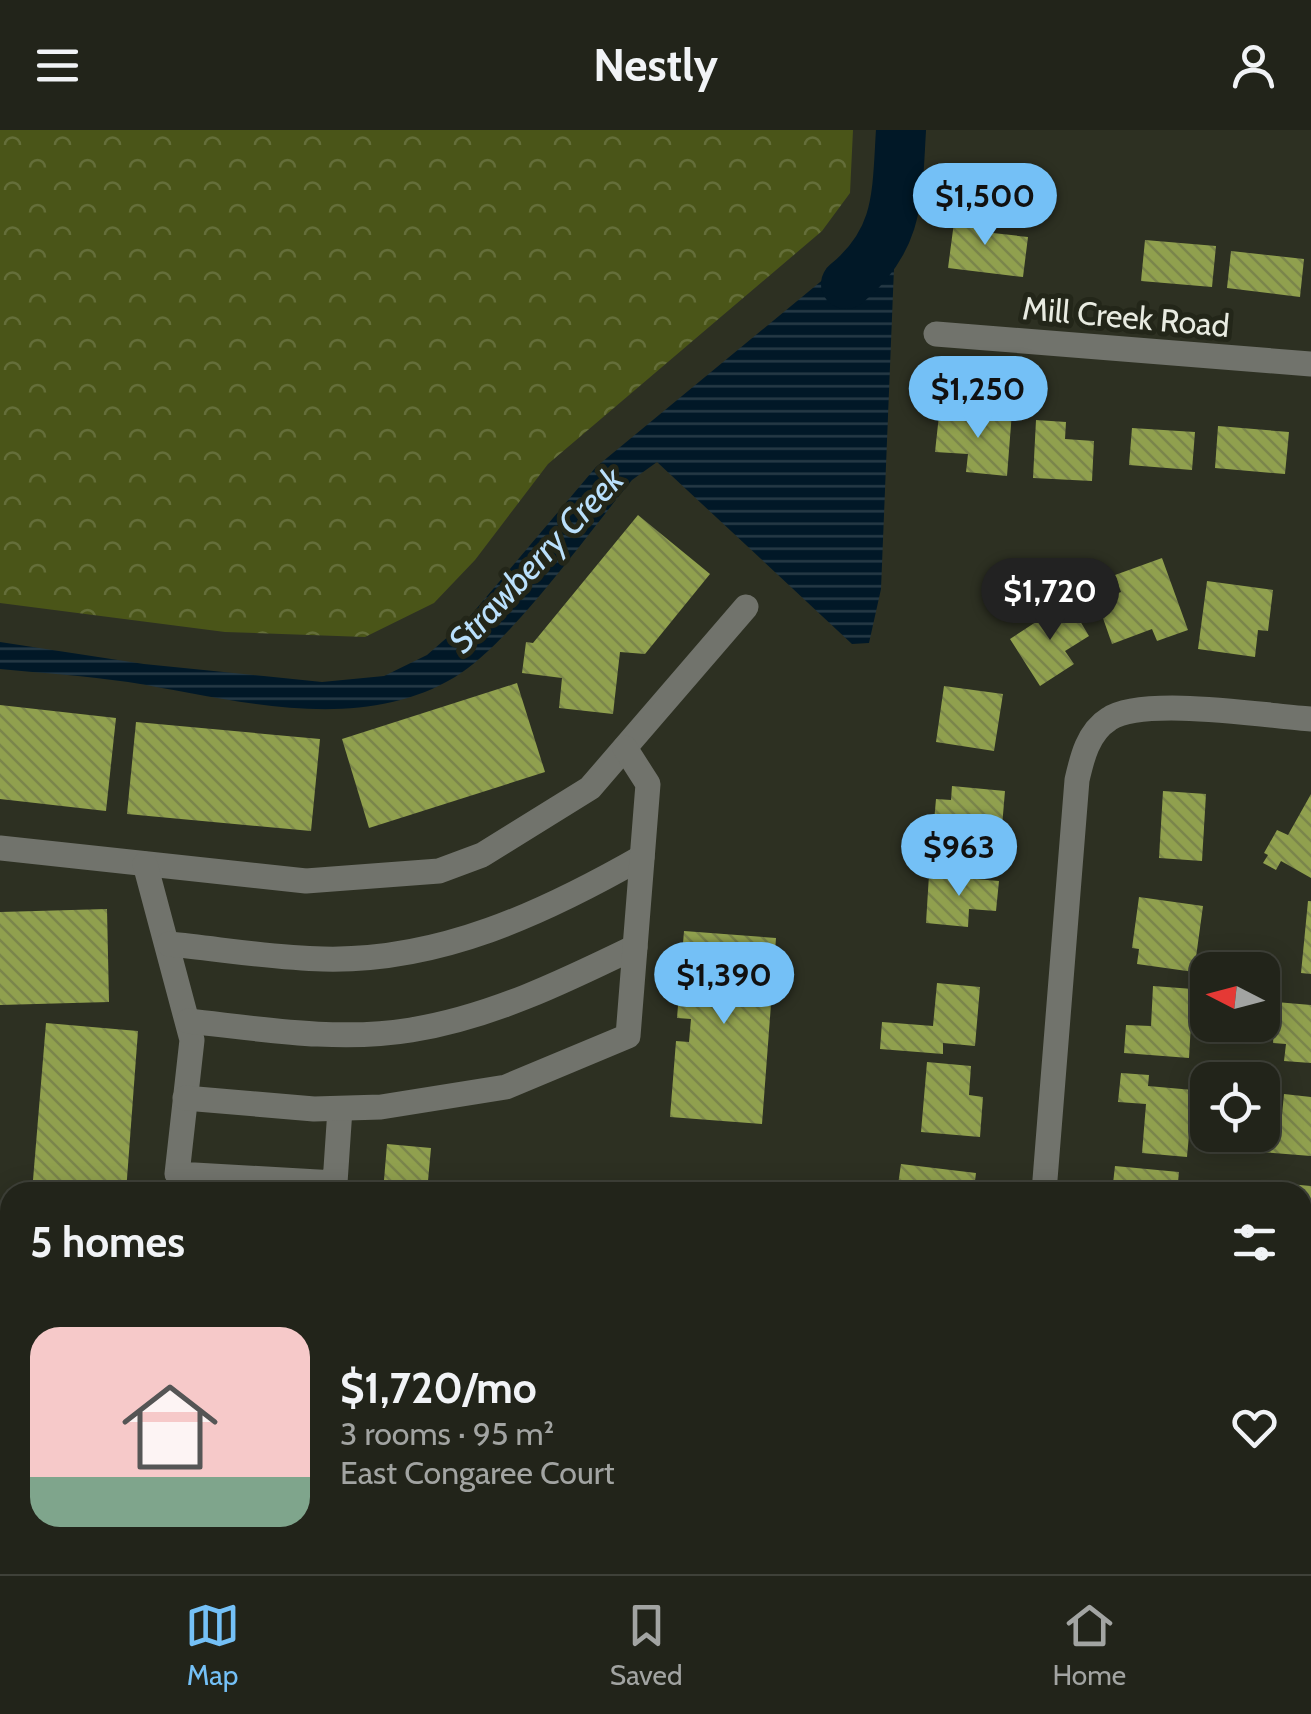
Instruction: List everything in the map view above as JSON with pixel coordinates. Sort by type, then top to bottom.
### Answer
[{"type":"street","name":"Mill Creek Road","points":[[936,334],[1311,364]]},
{"type":"street","points":[[0,848],[306,881],[439,871],[482,854],[590,788],[746,608]]},
{"type":"street","points":[[1045,1182],[1076,780],[1093,735],[1108,719],[1149,708],[1311,720]]},
{"type":"street","points":[[186,1098],[340,1108],[506,1087],[628,1036],[648,784],[626,748]]},
{"type":"street","points":[[169,944],[324,959],[440,944],[515,924],[642,858]]},
{"type":"street","points":[[146,864],[192,1040],[178,1174],[318,1182]]},
{"type":"street","points":[[188,1021],[311,1034],[412,1030],[537,995],[635,948]]},
{"type":"street","points":[[335,1182],[340,1108]]},
{"type":"green space","points":[[0,130],[853,130],[850,193],[822,231],[548,464],[475,560],[434,603],[365,637],[225,632],[0,603]]},
{"type":"water","points":[[887,232],[894,268],[881,589],[869,643],[852,644],[657,462],[632,480],[548,586],[500,639],[455,677],[417,695],[377,705],[294,708],[112,680],[0,669],[0,642],[144,664],[322,682],[384,676],[427,655],[466,621],[596,467],[871,240]]},
{"type":"building","points":[[956,207],[978,209],[975,231],[1028,237],[1023,277],[948,268]]},
{"type":"building","points":[[1145,240],[1216,246],[1212,287],[1141,281]]},
{"type":"building","points":[[1231,251],[1304,259],[1300,297],[1227,288]]},
{"type":"building","points":[[983,410],[1012,412],[1007,476],[966,472],[968,454],[935,452],[939,415],[982,419]]},
{"type":"building","points":[[1036,420],[1066,422],[1065,439],[1094,441],[1092,481],[1033,478]]},
{"type":"building","points":[[1218,426],[1289,432],[1285,474],[1215,468]]},
{"type":"building","points":[[1132,428],[1195,432],[1192,470],[1129,465]]},
{"type":"building","points":[[638,515],[710,574],[645,654],[620,652],[613,714],[559,708],[562,678],[522,673],[526,642],[533,643]]},
{"type":"building","points":[[1162,558],[1188,630],[1157,641],[1152,629],[1112,644],[1097,601],[1121,592],[1115,575]]},
{"type":"building","points":[[1207,581],[1273,590],[1268,631],[1258,630],[1255,657],[1198,649]]},
{"type":"building","points":[[1068,601],[1089,636],[1065,651],[1074,664],[1040,686],[1010,639]]},
{"type":"building","points":[[517,683],[545,772],[369,828],[342,739]]},
{"type":"building","points":[[944,686],[1003,694],[994,751],[936,742]]},
{"type":"building","points":[[0,705],[116,718],[106,811],[0,799]]},
{"type":"building","points":[[136,722],[320,739],[311,831],[127,814]]},
{"type":"building","points":[[952,786],[1005,791],[999,862],[931,856],[936,799],[951,800]]},
{"type":"building","points":[[1163,791],[1206,794],[1202,861],[1159,858]]},
{"type":"building","points":[[1311,794],[1311,878],[1281,861],[1276,870],[1263,863],[1277,830],[1288,835]]},
{"type":"building","points":[[929,875],[999,881],[996,911],[969,909],[968,927],[926,923]]},
{"type":"building","points":[[1139,897],[1203,906],[1197,952],[1190,952],[1190,971],[1137,964],[1139,949],[1132,948]]},
{"type":"building","points":[[1311,901],[1311,974],[1301,973]]},
{"type":"building","points":[[107,909],[109,1002],[0,1005],[0,912]]},
{"type":"building","points":[[684,931],[776,938],[762,1124],[670,1117],[676,1041],[689,1042],[691,1019],[677,1018]]},
{"type":"building","points":[[937,983],[980,987],[975,1046],[943,1043],[943,1054],[880,1049],[882,1022],[933,1026]]},
{"type":"building","points":[[1153,986],[1190,989],[1189,1058],[1124,1053],[1126,1025],[1151,1026]]},
{"type":"building","points":[[1280,1002],[1311,1005],[1311,1063],[1284,1061],[1286,1044],[1273,1043],[1280,1042]]},
{"type":"building","points":[[46,1023],[138,1031],[127,1182],[33,1182]]},
{"type":"building","points":[[927,1062],[971,1066],[969,1095],[983,1097],[980,1137],[921,1132]]},
{"type":"building","points":[[1121,1073],[1149,1075],[1148,1086],[1190,1090],[1187,1157],[1142,1153],[1146,1104],[1118,1102]]},
{"type":"building","points":[[1284,1094],[1311,1097],[1311,1156],[1262,1152],[1280,1152]]},
{"type":"building","points":[[387,1144],[431,1148],[428,1182],[384,1182]]},
{"type":"building","points":[[901,1164],[976,1173],[975,1182],[898,1182]]},
{"type":"building","points":[[1115,1166],[1179,1172],[1178,1182],[1113,1182]]},
{"type":"waterway","name":"Strawberry Creek","points":[[846,284],[877,251],[886,233],[896,196],[901,130]]}]
